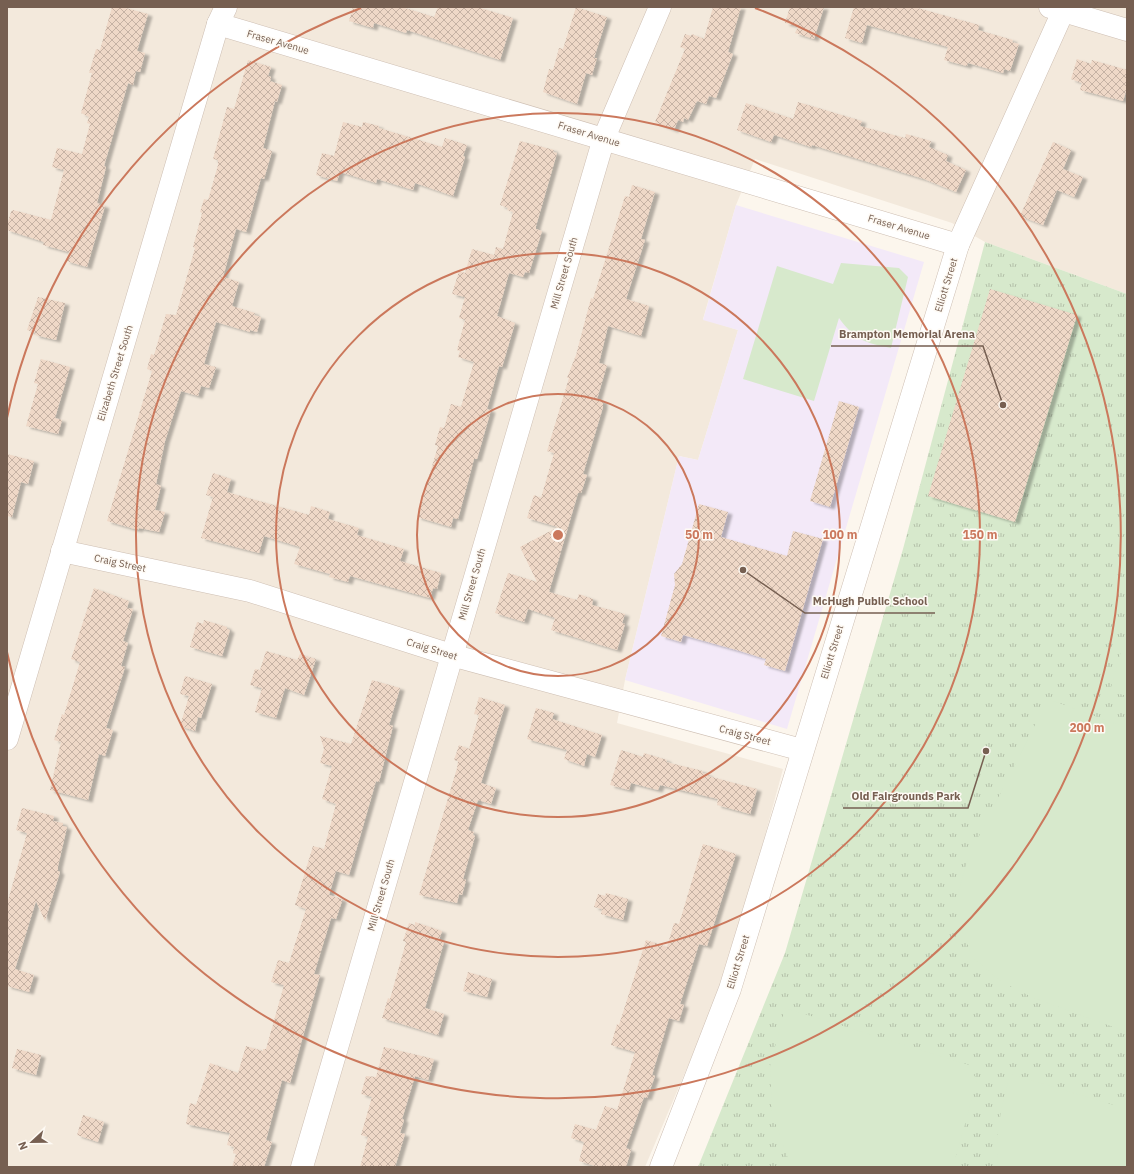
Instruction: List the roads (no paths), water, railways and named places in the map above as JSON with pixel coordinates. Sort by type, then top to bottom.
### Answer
[{"type":"street","name":"Mill Street South","points":[[302,1167],[451,655],[604,138],[660,7]]},
{"type":"street","points":[[1059,8],[1127,30]]},
{"type":"street","name":"Elliott Street","points":[[661,1167],[730,989],[958,245],[1059,8]]},
{"type":"street","name":"Fraser Avenue","points":[[222,16],[604,138],[958,245]]},
{"type":"street","name":"Elizabeth Street South","points":[[7,739],[222,16]]},
{"type":"street","name":"Craig Street","points":[[62,551],[250,591],[451,655],[802,750]]},
{"type":"place","name":"Brampton Memorial Arena","points":[[1003,405]]},
{"type":"place","name":"McHugh Public School","points":[[743,570]]},
{"type":"place","name":"Old Fairgrounds Park","points":[[986,751]]}]
